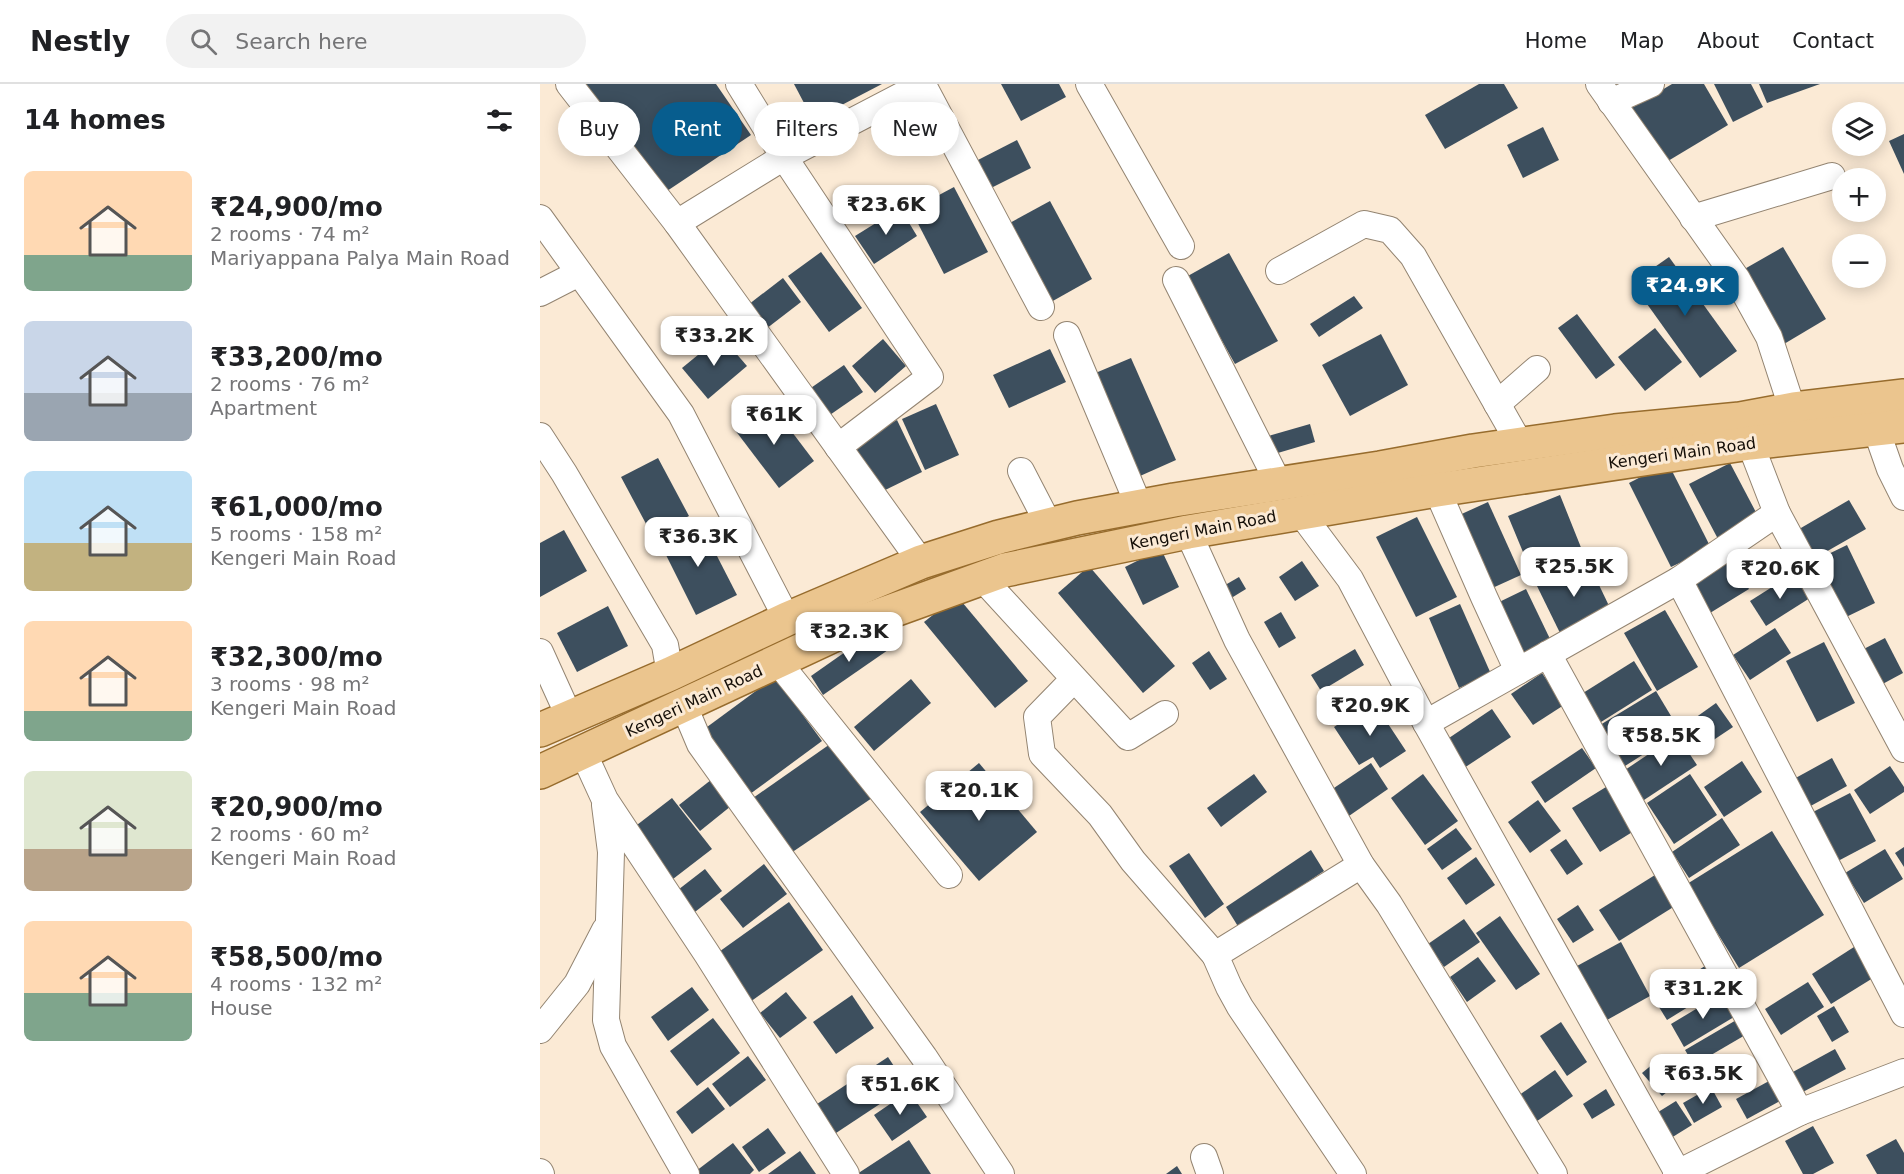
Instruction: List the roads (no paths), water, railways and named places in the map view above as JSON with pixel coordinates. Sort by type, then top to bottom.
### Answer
[{"type":"main road","name":"Kengeri Main Road","points":[[540,730],[670,674],[787,619],[921,562],[999,537],[1139,506],[1473,451],[1615,431],[1740,419],[1798,423],[1882,418],[1904,396]]},
{"type":"main road","name":"Kengeri Main Road","points":[[540,772],[864,621],[1005,570],[1188,532],[1437,490],[1750,443],[1798,423]]},
{"type":"street","points":[[569,84],[677,222],[921,562]]},
{"type":"street","points":[[738,84],[784,158],[930,377],[838,447]]},
{"type":"street","points":[[677,222],[784,158],[923,84],[1041,307]]},
{"type":"street","points":[[1089,84],[1181,246]]},
{"type":"street","points":[[1651,84],[1605,93],[1737,279],[1769,337],[1798,423]]},
{"type":"street","points":[[1693,218],[1832,176]]},
{"type":"street","points":[[540,218],[681,414],[787,619]]},
{"type":"street","points":[[1279,271],[1364,224],[1390,230],[1413,256],[1521,446]]},
{"type":"street","points":[[540,293],[579,273]]},
{"type":"street","points":[[1176,280],[1279,484]]},
{"type":"street","points":[[1067,334],[1139,506]]},
{"type":"street","points":[[1497,404],[1538,369]]},
{"type":"street","points":[[1882,418],[1890,469],[1904,497]]},
{"type":"street","points":[[540,436],[665,645],[670,674]]},
{"type":"street","points":[[1750,443],[1777,513],[1904,749]]},
{"type":"street","points":[[1021,471],[1049,525]]},
{"type":"street","points":[[1437,490],[1518,671]]},
{"type":"street","points":[[1300,513],[1350,579],[1426,723],[1677,1173],[1800,1112],[1904,1072]]},
{"type":"street","points":[[1426,723],[1679,580],[1777,513]]},
{"type":"street","points":[[1188,532],[1237,640],[1361,865],[1389,904],[1554,1174]]},
{"type":"street","points":[[982,579],[1128,737],[1165,714]]},
{"type":"street","points":[[1679,580],[1904,1014]]},
{"type":"street","points":[[540,652],[570,716]]},
{"type":"street","points":[[1548,654],[1800,1112]]},
{"type":"street","points":[[778,662],[949,875]]},
{"type":"street","points":[[1074,679],[1037,717],[1042,754],[1100,815],[1133,861],[1215,955],[1240,1007],[1353,1174]]},
{"type":"street","points":[[684,706],[700,744],[924,1057],[1001,1174]]},
{"type":"street","points":[[583,752],[605,800],[707,954],[846,1174]]},
{"type":"street","points":[[605,800],[611,852],[606,1020],[613,1046],[686,1174]]},
{"type":"street","points":[[1215,955],[1361,865]]},
{"type":"street","points":[[540,1030],[577,984],[608,924]]}]
